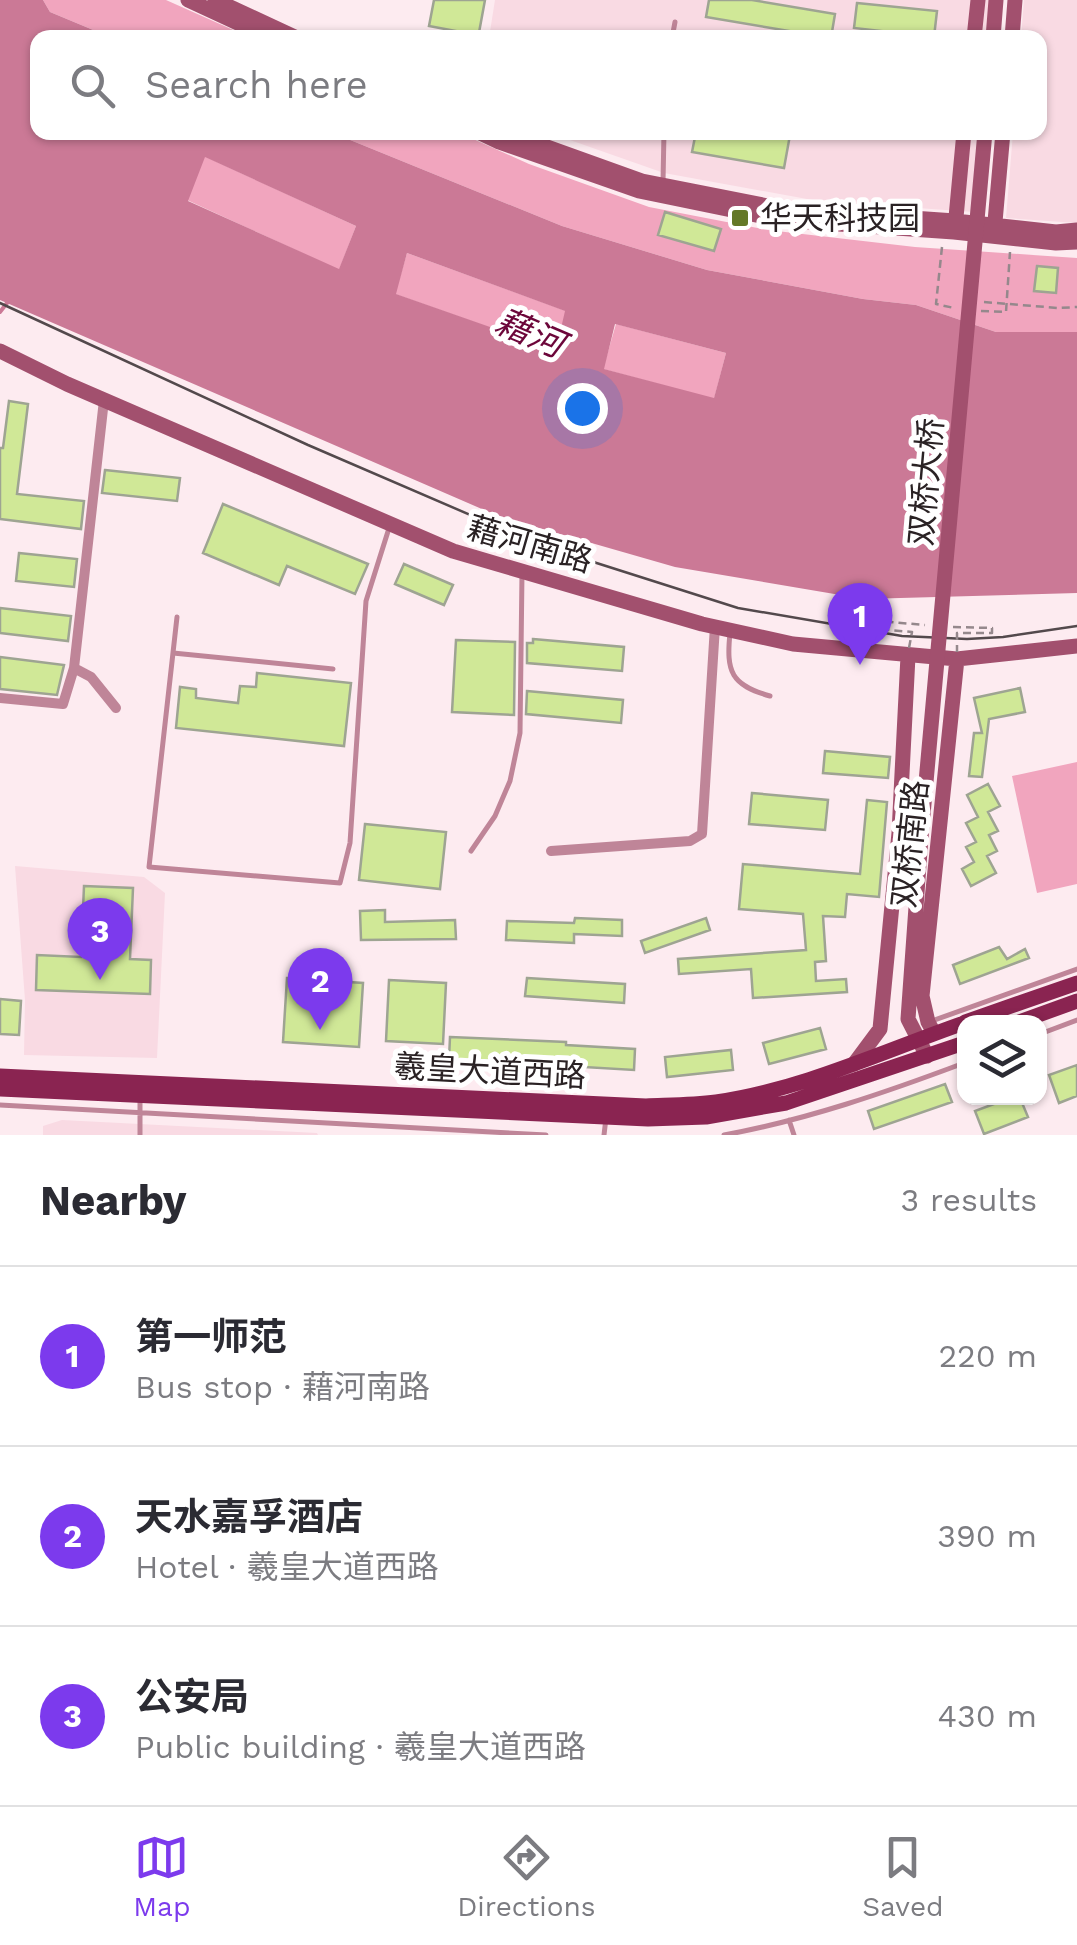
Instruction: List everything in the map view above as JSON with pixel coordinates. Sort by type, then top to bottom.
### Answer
[{"type":"main road","points":[[188,0],[253,30]]},
{"type":"main road","points":[[215,0],[280,30]]},
{"type":"main road","points":[[975,30],[978,0]]},
{"type":"main road","points":[[994,30],[996,0]]},
{"type":"main road","points":[[1013,30],[1015,0]]},
{"type":"main road","points":[[496,140],[657,195],[781,220],[955,227]]},
{"type":"main road","points":[[527,140],[642,181],[783,209],[1077,242]]},
{"type":"main road","points":[[955,227],[963,140]]},
{"type":"main road","name":"双桥大桥","points":[[917,1039],[908,1019],[921,837],[984,140]]},
{"type":"main road","points":[[994,231],[1002,140]]},
{"type":"main road","points":[[994,231],[1077,230]]},
{"type":"main road","name":"藉河南路","points":[[0,351],[453,551],[722,628],[793,644],[957,656],[1077,646]]},
{"type":"main road","points":[[854,1064],[880,1029],[899,834],[909,652]]},
{"type":"main road","name":"双桥南路","points":[[931,1028],[922,996],[957,656]]},
{"type":"main road","name":"羲皇大道西路","points":[[987,1015],[1077,983]]},
{"type":"main road","points":[[1039,1015],[1077,1001]]},
{"type":"main road","name":"羲皇大道西路","points":[[0,1076],[646,1106],[716,1102],[784,1086],[854,1064],[917,1039],[931,1028],[957,1024]]},
{"type":"main road","points":[[917,1039],[927,1056]]},
{"type":"main road","name":"羲皇大道西路","points":[[0,1089],[140,1104],[648,1119],[706,1117],[786,1103],[957,1045]]},
{"type":"street","points":[[0,698],[63,704],[74,668],[104,400]]},
{"type":"street","points":[[552,850],[690,842],[702,834],[722,628]]},
{"type":"street","points":[[74,668],[92,677],[116,708]]},
{"type":"lane","points":[[674,30],[675,22]]},
{"type":"lane","points":[[664,140],[664,185]]},
{"type":"lane","points":[[177,617],[149,867],[340,883],[350,842],[366,600],[391,524]]},
{"type":"lane","points":[[471,851],[495,816],[510,781],[520,734],[522,570]]},
{"type":"lane","points":[[722,628],[735,678],[748,690],[770,696]]},
{"type":"lane","points":[[173,653],[333,669]]},
{"type":"lane","points":[[931,1028],[1077,969]]},
{"type":"lane","points":[[1047,1031],[1077,1020]]},
{"type":"lane","points":[[724,1135],[758,1129],[902,1086],[957,1065]]},
{"type":"lane","points":[[0,1105],[140,1104],[546,1135]]},
{"type":"lane","points":[[140,1104],[140,1135]]},
{"type":"lane","points":[[604,1135],[606,1117]]},
{"type":"lane","points":[[789,1120],[794,1135]]},
{"type":"path","points":[[940,249],[936,304],[1077,307]]},
{"type":"path","points":[[972,306],[1006,312],[1010,252]]},
{"type":"path","points":[[909,652],[912,632],[878,628],[879,622],[992,628],[992,634],[956,634],[957,656]]},
{"type":"shaded area","points":[[0,0],[43,0],[50,12],[93,30],[30,30],[30,140],[350,140],[562,226],[707,270],[916,305],[996,332],[1077,332],[1077,593],[864,599],[675,567],[498,516],[0,300]],"holes":[[[205,157],[356,226],[339,269],[188,201]],[[407,253],[565,311],[556,350],[396,294]],[[615,324],[726,353],[714,398],[604,369]]]},
{"type":"shaded area","points":[[43,0],[166,0],[233,30],[93,30],[50,12]]},
{"type":"shaded area","points":[[495,0],[989,0],[987,30],[490,30]]},
{"type":"shaded area","points":[[1024,0],[1077,0],[1077,223],[1006,218],[1012,140],[1047,140],[1047,30],[1022,30]]},
{"type":"shaded area","points":[[350,140],[476,140],[529,164],[649,207],[768,230],[915,247],[1077,258],[1077,332],[996,332],[916,305],[707,270],[562,226]]},
{"type":"shaded area","points":[[570,140],[979,140],[974,212],[818,201],[664,173]]},
{"type":"shaded area","points":[[204,156],[356,226],[339,270],[187,200]]},
{"type":"shaded area","points":[[407,253],[566,311],[556,351],[395,294]]},
{"type":"shaded area","points":[[616,324],[726,353],[714,399],[603,369]]},
{"type":"shaded area","points":[[1077,762],[1077,884],[1037,893],[1012,776]]},
{"type":"shaded area","points":[[15,866],[144,877],[165,893],[157,1058],[24,1055],[25,1000]]},
{"type":"shaded area","points":[[62,1120],[318,1135],[43,1135],[43,1126]]},
{"type":"building","points":[[434,0],[485,0],[479,30],[429,26]]},
{"type":"building","points":[[709,0],[752,0],[835,14],[832,30],[783,30],[706,17]]},
{"type":"building","points":[[857,3],[937,11],[935,30],[854,28]]},
{"type":"building","points":[[694,140],[789,140],[784,168],[692,152]]},
{"type":"building","points":[[665,212],[721,229],[714,251],[658,235]]},
{"type":"building","points":[[1037,266],[1058,268],[1056,293],[1034,291]]},
{"type":"building","points":[[9,401],[28,404],[17,494],[84,501],[81,529],[0,519],[0,448]]},
{"type":"building","points":[[105,470],[180,478],[177,501],[102,493]]},
{"type":"building","points":[[223,504],[368,564],[355,594],[287,566],[279,585],[203,553]]},
{"type":"building","points":[[19,553],[77,559],[74,587],[16,581]]},
{"type":"building","points":[[404,564],[453,585],[444,605],[395,584]]},
{"type":"building","points":[[0,608],[71,616],[68,641],[0,633]]},
{"type":"building","points":[[533,639],[624,647],[622,671],[527,663],[527,643],[533,643]]},
{"type":"building","points":[[456,640],[515,642],[514,715],[452,712]]},
{"type":"building","points":[[0,657],[64,665],[57,695],[0,689]]},
{"type":"building","points":[[257,673],[351,683],[344,746],[176,728],[180,687],[196,689],[196,698],[238,703],[240,686],[256,687]]},
{"type":"building","points":[[1020,688],[1025,712],[989,719],[982,777],[969,776],[974,733],[982,733],[974,698]]},
{"type":"building","points":[[527,691],[623,700],[621,723],[526,714]]},
{"type":"building","points":[[825,751],[890,757],[888,778],[823,773]]},
{"type":"building","points":[[988,784],[1000,806],[988,812],[998,831],[989,835],[997,851],[987,856],[996,873],[971,886],[962,869],[974,862],[966,847],[976,842],[966,823],[978,817],[967,795]]},
{"type":"building","points":[[752,793],[828,800],[825,830],[749,824]]},
{"type":"building","points":[[867,800],[887,802],[879,897],[847,894],[845,917],[823,916],[826,961],[815,962],[816,981],[846,979],[847,992],[753,998],[751,969],[679,974],[678,959],[806,950],[803,914],[739,909],[743,864],[860,874]]},
{"type":"building","points":[[365,824],[446,832],[440,889],[359,880]]},
{"type":"building","points":[[84,886],[133,888],[130,959],[151,960],[150,994],[36,990],[37,955],[81,957]]},
{"type":"building","points":[[385,910],[385,922],[455,920],[456,939],[361,940],[360,911]]},
{"type":"building","points":[[575,918],[622,920],[622,936],[574,934],[574,943],[506,940],[507,921],[574,923]]},
{"type":"building","points":[[706,918],[710,930],[645,953],[641,941]]},
{"type":"building","points":[[999,947],[1007,959],[1025,949],[1029,958],[960,984],[953,965]]},
{"type":"building","points":[[287,978],[363,983],[359,1047],[283,1042]]},
{"type":"building","points":[[527,978],[625,984],[624,1003],[525,996]]},
{"type":"building","points":[[389,980],[446,983],[443,1044],[386,1041]]},
{"type":"building","points":[[0,999],[21,1001],[19,1035],[0,1034]]},
{"type":"building","points":[[820,1028],[826,1049],[769,1064],[763,1043]]},
{"type":"building","points":[[450,1037],[635,1049],[634,1070],[449,1059]]},
{"type":"building","points":[[731,1050],[733,1070],[667,1077],[665,1057]]},
{"type":"building","points":[[1077,1065],[1077,1096],[1059,1103],[1049,1075]]},
{"type":"building","points":[[945,1084],[952,1102],[874,1129],[868,1111]]},
{"type":"building","points":[[991,1105],[1023,1105],[1028,1117],[984,1134],[975,1111]]},
{"type":"waterway","points":[[0,312],[7,303]]},
{"type":"tram line","points":[[0,303],[308,445],[540,545],[738,608],[902,636],[1003,637],[1077,626]]},
{"type":"place","name":"华天科技园","points":[[740,218]]},
{"type":"place","name":"第一师范","points":[[860,665]]},
{"type":"place","name":"公安局","points":[[100,980]]},
{"type":"place","name":"天水嘉孚酒店","points":[[320,1030]]},
{"type":"water label","name":"藉河","points":[[530,333]]}]
